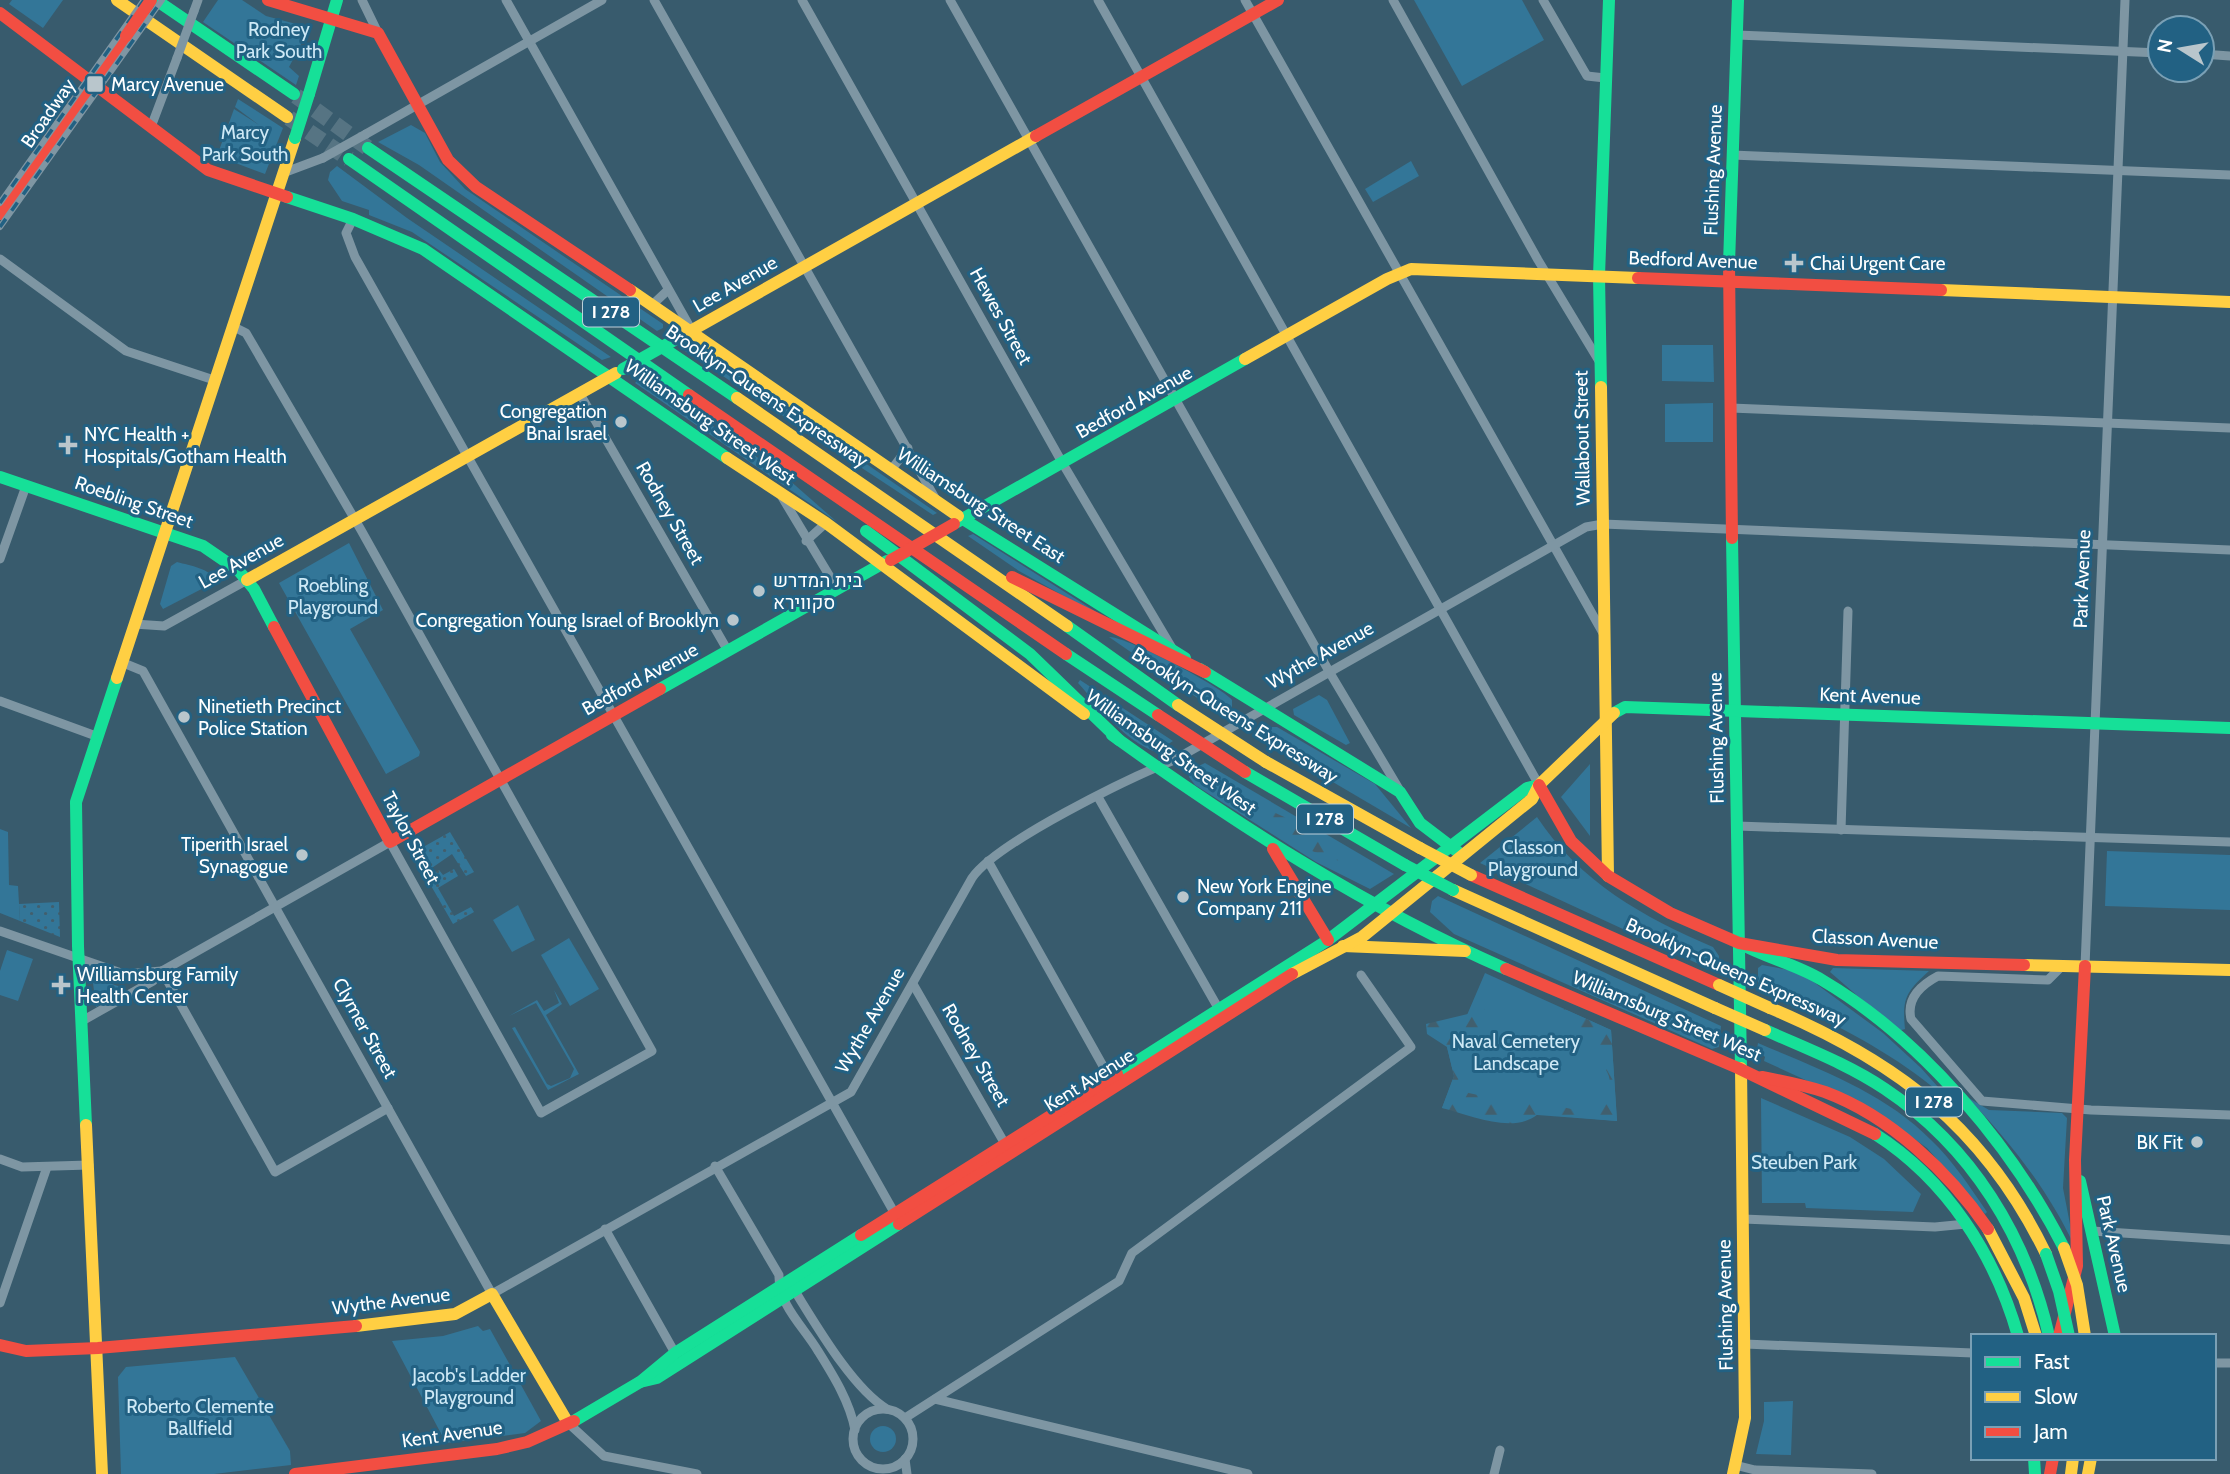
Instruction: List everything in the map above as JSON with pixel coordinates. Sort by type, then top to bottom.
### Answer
[{"type":"main road","points":[[117,0],[287,117]]},
{"type":"main road","points":[[153,0],[294,94]]},
{"type":"main road","name":"Broadway","points":[[0,214],[153,0]]},
{"type":"main road","points":[[268,0],[378,33],[417,104]]},
{"type":"main road","points":[[102,1474],[79,958],[75,805],[284,173],[337,0]]},
{"type":"main road","name":"Lee Avenue","points":[[247,580],[1278,0]]},
{"type":"main road","name":"Wallabout Street","points":[[1608,876],[1599,276],[1609,0]]},
{"type":"main road","name":"Flushing Avenue","points":[[1734,1469],[1745,1418],[1728,281],[1738,0]]},
{"type":"main road","points":[[0,13],[208,170],[277,192]]},
{"type":"main road","name":"Williamsburg Street East","points":[[417,104],[448,160],[476,187],[650,306],[692,331],[938,502],[958,521],[1172,648],[1205,672],[1400,792],[1420,823],[1462,855]]},
{"type":"main road","name":"Brooklyn-Queens Expressway","points":[[367,141],[951,544],[1178,705],[1266,762],[1471,875],[1843,1040],[1896,1073],[1942,1108],[1978,1145],[2006,1180],[2046,1254],[2059,1290],[2069,1334]]},
{"type":"main road","name":"Brooklyn-Queens Expressway","points":[[349,159],[852,509],[1245,772],[1453,890],[1715,1009],[1833,1059],[1875,1083],[1929,1124],[1950,1144],[1989,1191],[2006,1218],[2040,1296],[2049,1334]]},
{"type":"main road","name":"Williamsburg Street West","points":[[277,192],[353,219],[423,249],[781,495],[886,562],[1119,740],[1272,846],[1391,912],[1470,951],[1762,1077],[1880,1137],[1908,1159],[1966,1224],[2003,1290],[2017,1334]]},
{"type":"main road","name":"Bedford Avenue","points":[[390,842],[1411,269],[2230,302]]},
{"type":"main road","name":"Roebling Street","points":[[0,477],[203,546],[221,557],[247,580]]},
{"type":"main road","points":[[852,509],[859,526],[1030,654],[1119,740]]},
{"type":"main road","points":[[951,544],[1058,602],[1205,672]]},
{"type":"main road","name":"Taylor Street","points":[[247,580],[390,842]]},
{"type":"main road","name":"Kent Avenue","points":[[1221,1013],[1321,956],[1362,937],[1532,799],[1539,785],[1617,710],[1625,708],[1845,714],[2230,728]]},
{"type":"main road","name":"Kent Avenue","points":[[295,1474],[497,1449],[571,1427],[640,1382],[675,1353],[786,1289],[1221,1013],[1377,904],[1527,788],[1539,785]]},
{"type":"main road","name":"Classon Avenue","points":[[1539,785],[1572,841],[1608,876],[1670,913],[1739,943],[1837,960],[2230,970]]},
{"type":"main road","points":[[1272,846],[1328,940]]},
{"type":"main road","points":[[1739,943],[1755,953],[1812,972],[1825,981],[1917,1057],[2011,1157],[2050,1216],[2064,1248],[2077,1285],[2085,1334]]},
{"type":"main road","points":[[1343,946],[1470,951]]},
{"type":"main road","name":"Park Avenue","points":[[2060,1334],[2077,1266],[2075,1160],[2085,966]]},
{"type":"main road","points":[[1762,1077],[1833,1096],[1906,1140],[1939,1171],[1968,1204],[2010,1269],[2035,1334]]},
{"type":"main road","name":"Kent Avenue","points":[[640,1382],[657,1378],[895,1214],[1005,1144],[1112,1082]]},
{"type":"main road","name":"Park Avenue","points":[[2075,1160],[2115,1334]]},
{"type":"main road","name":"Wythe Avenue","points":[[0,1345],[26,1351],[98,1348],[443,1316],[474,1306],[492,1294]]},
{"type":"main road","name":"Clymer Street","points":[[492,1294],[571,1427]]},
{"type":"street","points":[[151,127],[198,0]]},
{"type":"street","points":[[362,0],[378,33]]},
{"type":"street","points":[[506,0],[692,331]]},
{"type":"street","points":[[284,173],[367,141],[417,104],[602,0]]},
{"type":"street","points":[[654,0],[938,502]]},
{"type":"street","name":"Hewes Street","points":[[802,0],[1063,464],[1172,648]]},
{"type":"street","points":[[950,0],[1400,792]]},
{"type":"street","points":[[1098,0],[1539,785]]},
{"type":"street","points":[[1245,0],[1604,635]]},
{"type":"street","points":[[1393,0],[1600,363]]},
{"type":"street","points":[[1544,0],[1587,76],[1605,78]]},
{"type":"street","name":"Park Avenue","points":[[2085,966],[2126,0]]},
{"type":"street","points":[[1737,35],[2146,52]]},
{"type":"street","points":[[1732,155],[2230,175]]},
{"type":"street","points":[[353,219],[346,233],[355,257],[895,1214]]},
{"type":"street","points":[[0,259],[126,351],[214,380]]},
{"type":"street","points":[[650,306],[668,290]]},
{"type":"street","points":[[232,326],[246,333],[355,519],[501,780]]},
{"type":"street","name":"Rodney Street","points":[[580,394],[728,651]]},
{"type":"street","points":[[1731,408],[2230,428]]},
{"type":"street","points":[[891,470],[908,448]]},
{"type":"street","points":[[0,559],[26,486]]},
{"type":"street","points":[[781,495],[806,541],[838,590]]},
{"type":"street","points":[[806,541],[827,523]]},
{"type":"street","points":[[1603,524],[2230,550]]},
{"type":"street","name":"Wythe Avenue","points":[[492,1294],[853,1089],[971,878],[988,861],[1098,797],[1330,673],[1586,527],[1603,524]]},
{"type":"street","name":"Lee Avenue","points":[[134,624],[163,626],[247,580]]},
{"type":"street","points":[[1841,830],[1848,611]]},
{"type":"street","name":"Clymer Street","points":[[121,662],[143,671],[492,1294]]},
{"type":"street","points":[[0,701],[96,736]]},
{"type":"street","name":"Taylor Street","points":[[390,842],[541,1113],[652,1051],[501,780]]},
{"type":"street","points":[[1098,797],[1221,1013]]},
{"type":"street","points":[[1737,826],[2230,842]]},
{"type":"street","name":"Bedford Avenue","points":[[82,1021],[153,981],[162,971],[390,842]]},
{"type":"street","points":[[988,861],[1112,1082]]},
{"type":"street","name":"Bedford Avenue","points":[[0,931],[124,974],[162,971]]},
{"type":"street","points":[[2063,965],[2048,980],[1938,976],[1918,990],[1910,1013],[1914,1025],[1982,1101],[2230,1115]]},
{"type":"street","points":[[162,971],[275,1172],[388,1108]]},
{"type":"street","points":[[905,1418],[1119,1281],[1132,1252],[1410,1046],[1361,975]]},
{"type":"street","name":"Rodney Street","points":[[913,984],[1005,1144]]},
{"type":"street","points":[[0,1159],[22,1167],[89,1165]]},
{"type":"street","points":[[715,1166],[779,1275],[794,1315],[817,1349],[850,1410],[855,1430],[854,1447],[860,1457],[871,1466],[890,1471],[905,1460]]},
{"type":"street","points":[[0,1303],[47,1167]]},
{"type":"street","points":[[1743,1219],[1935,1227],[1966,1224]]},
{"type":"street","points":[[605,1229],[675,1353]]},
{"type":"street","points":[[2092,1231],[2230,1240]]},
{"type":"street","points":[[786,1289],[806,1308],[871,1397],[888,1410],[905,1418],[912,1441],[905,1460],[907,1474]]},
{"type":"street","points":[[1745,1344],[1971,1353]]},
{"type":"street","points":[[935,1399],[1248,1474]]},
{"type":"street","points":[[855,1430],[868,1413],[888,1410]]},
{"type":"street","points":[[571,1427],[604,1456],[697,1474]]},
{"type":"street","points":[[1494,1474],[1500,1450]]},
{"type":"street","points":[[1734,1469],[1872,1474]]},
{"type":"green space","points":[[12,0],[63,0],[43,28],[9,4]]},
{"type":"green space","name":"Rodney Park South","points":[[218,0],[242,0],[266,16],[300,25],[306,35],[289,67],[299,76],[296,85],[203,22]]},
{"type":"green space","points":[[1414,0],[1522,0],[1544,40],[1462,86]]},
{"type":"green space","name":"Marcy Park South","points":[[238,99],[283,128],[265,174],[217,156],[234,109],[259,125],[235,107]]},
{"type":"green space","points":[[411,125],[425,133],[440,162],[465,189],[663,324],[663,328],[657,331],[419,165],[378,142]]},
{"type":"green space","points":[[1411,161],[1419,176],[1373,202],[1365,189]]},
{"type":"green space","points":[[337,166],[407,218],[611,357],[602,360],[412,232],[369,215],[369,210],[342,201],[328,180],[330,172]]},
{"type":"green space","points":[[1662,345],[1713,345],[1714,382],[1662,381]]},
{"type":"green space","points":[[692,347],[746,380],[937,513],[933,515],[685,351]]},
{"type":"green space","points":[[642,376],[788,479],[837,522],[635,383]]},
{"type":"green space","points":[[1713,403],[1713,442],[1665,442],[1665,404]]},
{"type":"green space","points":[[973,534],[1098,615],[1019,571],[968,536]]},
{"type":"green space","name":"Roebling Playground","points":[[349,543],[383,610],[350,629],[420,752],[419,756],[386,774],[279,583]]},
{"type":"green space","points":[[177,562],[205,570],[217,581],[163,609],[160,604],[171,566]]},
{"type":"green space","points":[[1109,637],[1134,644],[1192,674],[1224,693],[1232,700],[1232,707],[1222,715]]},
{"type":"green space","points":[[1080,680],[1173,741],[1156,752],[1133,740],[1078,683]]},
{"type":"green space","points":[[1319,695],[1327,700],[1350,743],[1346,745],[1294,715],[1293,709]]},
{"type":"green space","points":[[1265,727],[1277,727],[1375,784],[1411,828],[1253,735]]},
{"type":"green space","points":[[1205,763],[1394,874],[1370,889],[1316,862],[1195,785],[1189,777],[1190,770]]},
{"type":"green space","points":[[1590,764],[1590,836],[1561,797]]},
{"type":"green space","points":[[1225,793],[1278,814],[1317,834],[1361,869],[1312,851],[1277,827],[1234,806]]},
{"type":"green space","name":"Classon Playground","points":[[1537,817],[1554,840],[1593,879],[1638,910],[1713,947],[1719,956],[1718,973],[1480,863]]},
{"type":"green space","points":[[0,829],[8,832],[9,885],[18,886],[20,921],[0,913]]},
{"type":"green space","points":[[450,832],[474,872],[466,876],[452,854],[426,872],[420,861],[424,858],[425,846]]},
{"type":"green space","points":[[2107,851],[2230,855],[2230,910],[2105,906]]},
{"type":"green space","points":[[454,869],[458,876],[438,888],[454,916],[471,907],[474,912],[453,924],[426,877],[439,870],[443,875]]},
{"type":"green space","points":[[1438,896],[1721,1026],[1719,1047],[1712,1049],[1454,934],[1430,912],[1432,901]]},
{"type":"green space","points":[[59,902],[60,937],[20,921],[19,904]]},
{"type":"green space","points":[[518,905],[535,940],[512,952],[493,920]]},
{"type":"green space","points":[[569,938],[599,989],[570,1006],[541,955]]},
{"type":"green space","points":[[7,950],[33,959],[18,1001],[0,995],[0,971]]},
{"type":"green space","points":[[1762,965],[1800,972],[1883,1033],[1921,1068],[1956,1107],[1911,1071],[1862,1040],[1811,1013],[1758,990],[1758,968]]},
{"type":"green space","points":[[1833,968],[1929,971],[1907,996],[1904,1010],[1905,1029],[1898,1031],[1830,972]]},
{"type":"green space","name":"Naval Cemetery Landscape","points":[[1485,973],[1611,1030],[1617,1121],[1442,1108],[1454,1076],[1447,1047],[1467,1015]]},
{"type":"green space","points":[[97,979],[124,988],[125,991],[96,1007],[93,983]]},
{"type":"green space","points":[[1487,983],[1496,991],[1484,1007],[1491,1029],[1479,1033],[1471,1031],[1470,1044],[1456,1052],[1460,1068],[1458,1084],[1464,1092],[1506,1101],[1515,1098],[1521,1103],[1531,1100],[1542,1105],[1557,1101],[1562,1107],[1590,1113],[1608,1091],[1609,1077],[1592,1055],[1595,1049],[1582,1038],[1578,1024],[1560,1019],[1564,1009],[1611,1030],[1617,1121],[1538,1114],[1517,1123],[1504,1123],[1442,1108],[1454,1076],[1447,1047],[1427,1034],[1426,1024],[1472,1013],[1474,1004]]},
{"type":"green space","points":[[554,990],[562,1004],[546,1015],[579,1074],[548,1090],[512,1028],[515,1027],[547,1084],[551,1086],[570,1078],[574,1069],[536,1003],[509,1016],[537,1000],[544,1011],[559,1003]]},
{"type":"green space","points":[[1758,1043],[1827,1072],[1893,1108],[1939,1148],[1987,1212],[1985,1214],[1927,1148],[1880,1114],[1764,1061],[1765,1057],[1757,1049]]},
{"type":"green space","points":[[1967,1097],[1989,1110],[2062,1113],[2067,1118],[2063,1188],[2074,1245],[2052,1204],[2026,1167]]},
{"type":"green space","name":"Steuben Park","points":[[1761,1098],[1850,1137],[1884,1159],[1921,1194],[1913,1212],[1806,1208],[1805,1203],[1762,1203]]},
{"type":"green space","name":"Jacob's Ladder Playground","points":[[478,1326],[483,1331],[490,1329],[541,1421],[525,1433],[446,1443],[392,1341],[443,1336]]},
{"type":"green space","name":"Roberto Clemente Ballfield","points":[[235,1357],[290,1451],[291,1465],[214,1474],[121,1474],[118,1377],[126,1367]]},
{"type":"green space","points":[[1793,1401],[1791,1455],[1756,1454],[1764,1421],[1764,1402]]},
{"type":"green space","points":[[883,1426],[892,1430],[896,1439],[892,1448],[883,1452],[874,1448],[870,1439],[874,1430]]},
{"type":"tunnel","points":[[296,96],[368,148]]},
{"type":"tunnel","points":[[289,118],[349,159]]},
{"type":"railway","points":[[0,203],[144,0]]},
{"type":"railway","points":[[0,227],[162,0]]},
{"type":"traffic: fast","points":[[156,0],[294,94]]},
{"type":"traffic: fast","points":[[309,94],[337,0]]},
{"type":"traffic: fast","points":[[1601,387],[1599,276],[1609,0]]},
{"type":"traffic: fast","points":[[1729,264],[1738,0]]},
{"type":"traffic: fast","points":[[295,138],[309,94]]},
{"type":"traffic: fast","points":[[368,148],[737,398]]},
{"type":"traffic: fast","points":[[349,159],[689,395]]},
{"type":"traffic: fast","points":[[287,197],[353,219],[423,249],[727,458]]},
{"type":"traffic: fast","points":[[623,369],[678,338]]},
{"type":"traffic: fast","points":[[957,522],[1245,359]]},
{"type":"traffic: fast","points":[[0,477],[203,546],[238,570],[254,589],[274,627]]},
{"type":"traffic: fast","points":[[958,516],[1185,658]]},
{"type":"traffic: fast","points":[[866,531],[1030,654],[1119,740]]},
{"type":"traffic: fast","points":[[1732,538],[1741,1068]]},
{"type":"traffic: fast","points":[[660,689],[887,561]]},
{"type":"traffic: fast","points":[[1067,626],[1178,705]]},
{"type":"traffic: fast","points":[[1066,654],[1158,715]]},
{"type":"traffic: fast","points":[[1200,669],[1400,792],[1420,823],[1462,855]]},
{"type":"traffic: fast","points":[[86,1125],[78,946],[76,802],[117,678]]},
{"type":"traffic: fast","points":[[1614,713],[1625,707],[2230,728]]},
{"type":"traffic: fast","points":[[1112,735],[1206,801],[1353,892],[1506,969]]},
{"type":"traffic: fast","points":[[1245,772],[1405,865]]},
{"type":"traffic: fast","points":[[1117,1074],[1328,940],[1527,788],[1539,785]]},
{"type":"traffic: fast","points":[[1405,865],[1453,890]]},
{"type":"traffic: fast","points":[[1739,943],[1822,980],[1895,1032],[1929,1064],[1991,1134],[2043,1210],[2064,1248]]},
{"type":"traffic: fast","points":[[1765,1030],[1871,1080],[1916,1112],[1944,1138],[1969,1166],[2010,1229],[2026,1263],[2048,1334]]},
{"type":"traffic: fast","points":[[1875,1134],[1924,1174],[1965,1222],[1996,1277],[2017,1334]]},
{"type":"traffic: fast","points":[[2080,1181],[2115,1334]]},
{"type":"traffic: fast","points":[[640,1382],[657,1378],[899,1224]]},
{"type":"traffic: fast","points":[[574,1421],[640,1382],[675,1353],[861,1235]]},
{"type":"traffic: fast","points":[[2046,1254],[2059,1291],[2069,1334]]},
{"type":"traffic: fast","points":[[2034,1460],[2035,1474]]},
{"type":"traffic: slow","points":[[117,0],[287,117]]},
{"type":"traffic: slow","points":[[687,333],[1036,136]]},
{"type":"traffic: slow","points":[[117,678],[295,138]]},
{"type":"traffic: slow","points":[[1245,359],[1387,279],[1411,269],[1638,278]]},
{"type":"traffic: slow","points":[[630,290],[958,516]]},
{"type":"traffic: slow","points":[[1941,290],[2230,302]]},
{"type":"traffic: slow","points":[[247,580],[616,373]]},
{"type":"traffic: slow","points":[[1601,387],[1608,876]]},
{"type":"traffic: slow","points":[[737,398],[1067,626]]},
{"type":"traffic: slow","points":[[727,458],[826,523],[1084,714]]},
{"type":"traffic: slow","points":[[1178,705],[1266,762]]},
{"type":"traffic: slow","points":[[1292,974],[1362,937],[1532,799],[1539,785],[1614,713]]},
{"type":"traffic: slow","points":[[1266,762],[1420,848]]},
{"type":"traffic: slow","points":[[1420,848],[1471,875]]},
{"type":"traffic: slow","points":[[1453,890],[1715,1008]]},
{"type":"traffic: slow","points":[[1343,946],[1465,951]]},
{"type":"traffic: slow","points":[[2024,965],[2230,970]]},
{"type":"traffic: slow","points":[[1719,985],[1770,1008]]},
{"type":"traffic: slow","points":[[1715,1008],[1765,1030]]},
{"type":"traffic: slow","points":[[1770,1008],[1858,1051],[1933,1104],[1995,1170],[2022,1209],[2046,1254]]},
{"type":"traffic: slow","points":[[1733,1474],[1745,1418],[1741,1068]]},
{"type":"traffic: slow","points":[[86,1125],[102,1474]]},
{"type":"traffic: slow","points":[[1988,1229],[2024,1298],[2035,1334]]},
{"type":"traffic: slow","points":[[2064,1248],[2077,1285],[2085,1334]]},
{"type":"traffic: slow","points":[[356,1326],[455,1314],[492,1294],[568,1423]]},
{"type":"traffic: slow","points":[[2071,1474],[2073,1460]]},
{"type":"traffic: slow","points":[[2088,1474],[2091,1460]]},
{"type":"traffic: jam","points":[[126,36],[151,0]]},
{"type":"traffic: jam","points":[[268,0],[378,33],[448,160],[476,187],[630,290]]},
{"type":"traffic: jam","points":[[1036,136],[1278,0]]},
{"type":"traffic: jam","points":[[0,13],[208,170],[287,197]]},
{"type":"traffic: jam","points":[[0,214],[126,36]]},
{"type":"traffic: jam","points":[[1729,264],[1732,538]]},
{"type":"traffic: jam","points":[[1638,278],[1941,290]]},
{"type":"traffic: jam","points":[[689,395],[1066,654]]},
{"type":"traffic: jam","points":[[891,560],[954,524]]},
{"type":"traffic: jam","points":[[1012,577],[1205,672]]},
{"type":"traffic: jam","points":[[274,627],[390,842],[660,689]]},
{"type":"traffic: jam","points":[[1158,715],[1245,772]]},
{"type":"traffic: jam","points":[[1539,785],[1571,841],[1608,876],[1670,913],[1739,943],[1837,960],[2024,965]]},
{"type":"traffic: jam","points":[[1273,849],[1328,940]]},
{"type":"traffic: jam","points":[[1471,875],[1719,985]]},
{"type":"traffic: jam","points":[[2060,1334],[2077,1266],[2075,1160],[2085,966]]},
{"type":"traffic: jam","points":[[1506,969],[1738,1068],[1875,1134]]},
{"type":"traffic: jam","points":[[899,1224],[1292,974]]},
{"type":"traffic: jam","points":[[861,1235],[1117,1074]]},
{"type":"traffic: jam","points":[[1762,1077],[1825,1092],[1849,1102],[1895,1131],[1955,1187],[1988,1229]]},
{"type":"traffic: jam","points":[[0,1345],[26,1351],[98,1348],[356,1326]]},
{"type":"traffic: jam","points":[[295,1474],[497,1449],[527,1442],[574,1421]]},
{"type":"traffic: jam","points":[[2050,1474],[2053,1460]]},
{"type":"place","name":"Marcy Avenue","points":[[95,84]]},
{"type":"place","name":"Chai Urgent Care","points":[[1794,263]]},
{"type":"place","name":"Congregation Bnai Israel","points":[[621,422]]},
{"type":"place","name":"NYC Health + Hospitals/Gotham Health","points":[[68,445]]},
{"type":"place","name":"בית המדרש סקווירא","points":[[759,591]]},
{"type":"place","name":"Congregation Young Israel of Brooklyn","points":[[733,620]]},
{"type":"place","name":"Ninetieth Precinct Police Station","points":[[184,717]]},
{"type":"place","name":"Tiperith Israel Synagogue","points":[[302,855]]},
{"type":"place","name":"New York Engine Company 211","points":[[1183,897]]},
{"type":"place","name":"Williamsburg Family Health Center","points":[[61,985]]},
{"type":"place","name":"BK Fit","points":[[2197,1142]]}]
